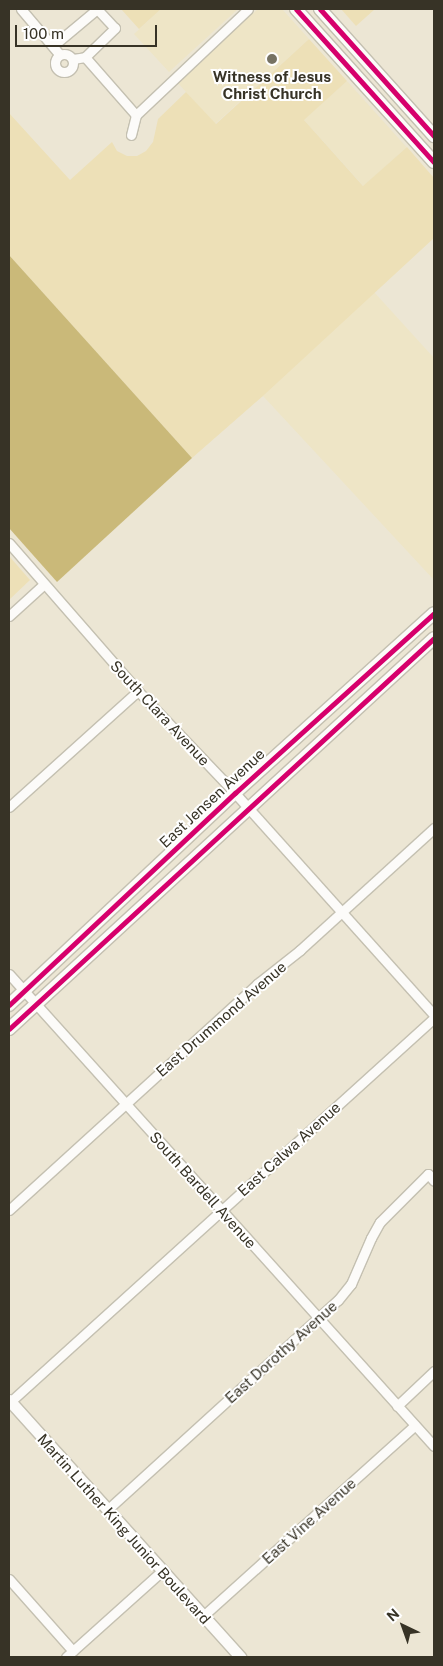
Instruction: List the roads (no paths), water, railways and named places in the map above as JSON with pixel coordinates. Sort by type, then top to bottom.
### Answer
[{"type":"main road","points":[[296,9],[434,162]]},
{"type":"main road","points":[[320,9],[434,136]]},
{"type":"main road","name":"East Jensen Avenue","points":[[9,1005],[235,793],[434,612]]},
{"type":"main road","name":"East Jensen Avenue","points":[[9,1029],[248,807],[434,638]]},
{"type":"street","points":[[21,9],[54,45],[60,55]]},
{"type":"street","points":[[54,45],[97,9],[115,28],[85,57],[73,59]]},
{"type":"street","points":[[131,135],[136,115],[248,9]]},
{"type":"street","points":[[60,55],[69,55],[73,59],[73,65],[70,70],[61,71],[55,65],[56,59],[60,55]]},
{"type":"street","points":[[85,57],[136,115]]},
{"type":"street","name":"South Clara Avenue","points":[[9,543],[138,690],[248,807],[434,1016]]},
{"type":"street","points":[[9,616],[44,584]]},
{"type":"street","points":[[9,807],[138,690]]},
{"type":"street","name":"East Drummond Avenue","points":[[9,1210],[257,984],[341,913],[434,828]]},
{"type":"street","name":"South Bardell Avenue","points":[[9,974],[434,1446]]},
{"type":"street","name":"East Calwa Avenue","points":[[9,1401],[434,1016]]},
{"type":"street","name":"East Dorothy Avenue","points":[[107,1510],[318,1318],[351,1284],[380,1222],[431,1177]]},
{"type":"street","points":[[397,1406],[434,1371]]},
{"type":"street","name":"Martin Luther King Junior Boulevard","points":[[9,1401],[240,1657]]},
{"type":"street","name":"East Vine Avenue","points":[[204,1616],[415,1424]]},
{"type":"street","points":[[66,1657],[162,1571]]},
{"type":"street","points":[[9,1579],[73,1651]]},
{"type":"place","name":"Witness of Jesus Christ Church","points":[[272,59]]}]
